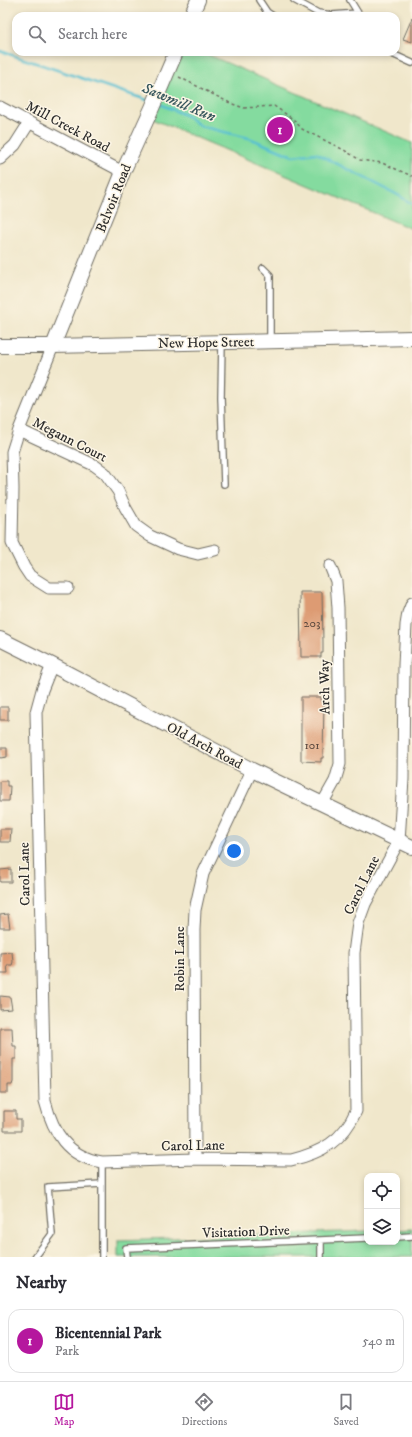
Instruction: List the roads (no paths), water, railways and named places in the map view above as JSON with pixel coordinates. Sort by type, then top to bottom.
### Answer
[{"type":"street","points":[[193,12],[198,0]]},
{"type":"street","name":"Belvoir Road","points":[[53,346],[123,172],[174,56]]},
{"type":"street","name":"Mill Creek Road","points":[[0,107],[123,172]]},
{"type":"street","points":[[0,159],[15,145],[29,122]]},
{"type":"street","name":"New Hope Street","points":[[0,346],[412,338]]},
{"type":"street","points":[[53,346],[19,430],[12,452],[12,543],[24,568],[30,576],[49,588],[68,588]]},
{"type":"street","name":"Megann Court","points":[[19,430],[94,466],[105,473],[118,491],[136,526],[150,536],[178,549],[198,554],[215,550]]},
{"type":"street","name":"Arch Way","points":[[322,804],[335,781],[340,764],[338,608],[336,582],[330,566]]},
{"type":"street","name":"Carol Lane","points":[[52,664],[42,690],[36,712],[45,1101],[53,1127],[62,1140],[82,1156],[94,1161],[195,1159],[291,1160],[305,1157],[331,1143],[343,1134],[351,1123],[356,1111],[355,938],[358,922],[365,904],[406,844],[402,779],[408,685],[406,625],[408,613],[412,603]]},
{"type":"street","name":"Old Arch Road","points":[[0,639],[52,664],[252,770],[406,844]]},
{"type":"street","name":"Robin Lane","points":[[195,1159],[195,910],[203,874],[252,770]]},
{"type":"lane","points":[[259,0],[268,12]]},
{"type":"lane","points":[[294,0],[316,12]]},
{"type":"lane","points":[[350,0],[356,12]]},
{"type":"lane","points":[[397,56],[412,63]]},
{"type":"lane","points":[[263,268],[270,275],[270,341]]},
{"type":"lane","points":[[222,342],[221,397],[224,484]]},
{"type":"lane","points":[[102,1162],[102,1257]]},
{"type":"lane","points":[[35,1257],[52,1234],[48,1187],[102,1184]]},
{"type":"lane","points":[[400,1237],[412,1236]]},
{"type":"lane","name":"Visitation Drive","points":[[127,1257],[126,1248],[364,1238]]},
{"type":"lane","points":[[321,1240],[321,1256]]},
{"type":"waterway","name":"Sawmill Run","points":[[0,51],[12,55]]},
{"type":"waterway","name":"Sawmill Run","points":[[15,56],[150,101]]},
{"type":"waterway","name":"Sawmill Run","points":[[158,103],[187,116],[200,126],[249,138],[293,156],[316,153],[398,195],[412,204]]},
{"type":"place","name":"Bicentennial Park","points":[[280,130]]}]
